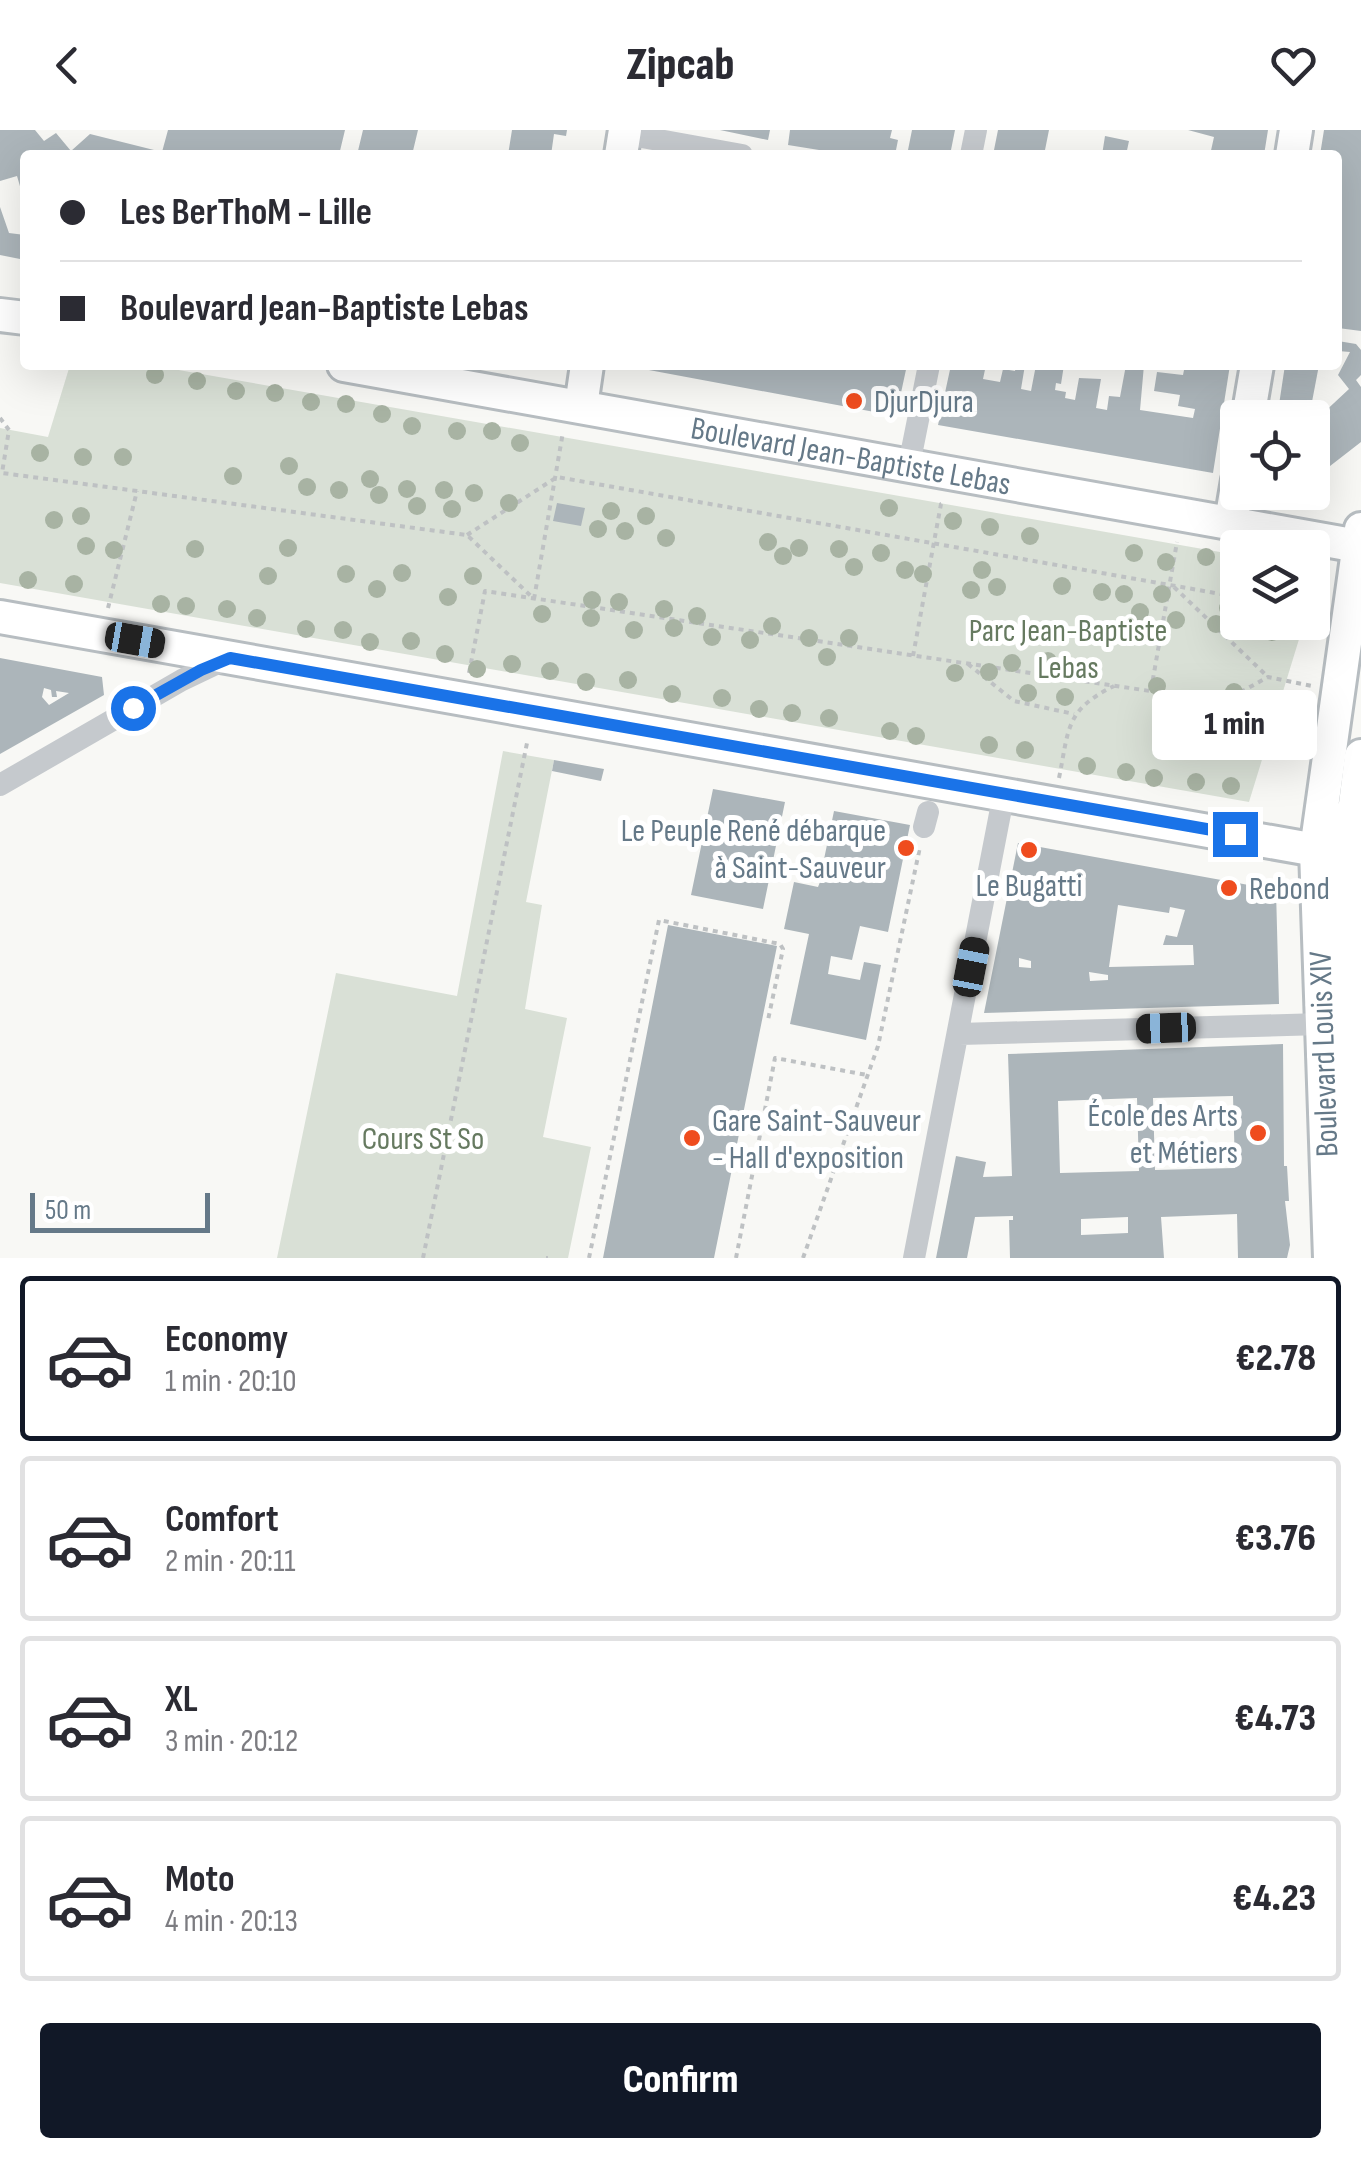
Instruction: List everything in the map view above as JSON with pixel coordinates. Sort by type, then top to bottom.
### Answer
[{"type":"main road","name":"Boulevard Jean-Baptiste Lebas","points":[[373,370],[1231,522],[1360,541]]},
{"type":"main road","points":[[567,404],[584,370]]},
{"type":"main road","points":[[1251,400],[1255,370]]},
{"type":"main road","points":[[1231,522],[1233,510]]},
{"type":"main road","points":[[1338,678],[1360,541]]},
{"type":"main road","points":[[0,617],[1316,850],[1328,848],[1343,836],[1352,813]]},
{"type":"main road","points":[[1338,678],[1361,638]]},
{"type":"main road","name":"Boulevard Louis XIV","points":[[1330,1258],[1316,850],[1338,678]]},
{"type":"main road","name":"Boulevard Louis XIV","points":[[1358,1258],[1353,928],[1345,885],[1361,756]]},
{"type":"street","points":[[624,140],[703,150]]},
{"type":"street","points":[[909,465],[928,370]]},
{"type":"street","points":[[0,785],[182,680],[230,658]]},
{"type":"street","points":[[914,1258],[1004,793]]},
{"type":"street","points":[[958,1034],[1322,1024]]},
{"type":"path","points":[[534,600],[567,404]]},
{"type":"path","points":[[0,418],[9,430],[2,473],[467,535],[534,600]]},
{"type":"path","points":[[467,535],[557,477],[1220,594]]},
{"type":"path","points":[[106,615],[136,491]]},
{"type":"path","points":[[913,656],[941,504],[954,499]]},
{"type":"path","points":[[1150,692],[1183,513]]},
{"type":"path","points":[[1171,586],[1268,677]]},
{"type":"path","points":[[467,683],[485,592],[1223,702],[1268,677],[1338,678]]},
{"type":"path","points":[[968,664],[1014,701],[1074,714]]},
{"type":"path","points":[[1054,802],[1074,714],[1093,696],[1114,686]]},
{"type":"path","points":[[423,1258],[527,743]]},
{"type":"path","points":[[803,1258],[878,1046],[926,820]]},
{"type":"path","points":[[589,1258],[659,920],[780,944],[783,949],[768,1020]]},
{"type":"path","points":[[736,1258],[775,1058],[867,1075]]},
{"type":"green space","name":"Parc Jean-Baptiste Lebas","points":[[68,370],[179,370],[1220,552],[1220,640],[1299,640],[1249,802],[0,583],[0,428],[48,437]]},
{"type":"green space","name":"Cours St So","points":[[503,751],[554,760],[526,902],[542,905],[525,1009],[567,1018],[543,1137],[591,1147],[568,1258],[277,1258],[336,973],[457,996]]},
{"type":"building","points":[[0,130],[35,130],[44,141],[56,133],[70,150],[20,150],[20,186],[17,176],[0,181]]},
{"type":"building","points":[[168,130],[345,130],[340,150],[163,150]]},
{"type":"building","points":[[363,130],[418,130],[413,150],[358,150]]},
{"type":"building","points":[[512,130],[567,130],[566,136],[554,134],[552,150],[509,150]]},
{"type":"building","points":[[720,130],[770,130],[768,140]]},
{"type":"building","points":[[790,130],[892,130],[890,138],[898,140],[896,150],[819,150],[788,145]]},
{"type":"building","points":[[912,130],[955,130],[951,150],[908,150]]},
{"type":"building","points":[[998,130],[1049,130],[1045,150],[994,150]]},
{"type":"building","points":[[1188,130],[1268,130],[1265,150],[1211,150],[1214,137]]},
{"type":"building","points":[[1324,130],[1361,130],[1361,331],[1342,329],[1342,150],[1321,150]]},
{"type":"building","points":[[90,134],[154,150],[72,150]]},
{"type":"building","points":[[1105,136],[1129,141],[1127,150],[1103,150]]},
{"type":"building","points":[[0,207],[9,233],[20,234],[20,259],[0,255]]},
{"type":"building","points":[[1342,342],[1356,344],[1361,350],[1361,375],[1356,380],[1361,387],[1361,442],[1330,466],[1330,407],[1349,389],[1338,375],[1350,352],[1342,351]]},
{"type":"building","points":[[649,370],[906,370],[896,416]]},
{"type":"building","points":[[950,370],[985,370],[983,379],[1000,382],[1003,370],[1024,370],[1021,389],[1031,391],[1035,370],[1063,370],[1061,384],[1056,383],[1055,390],[1066,392],[1065,398],[1075,400],[1079,378],[1101,379],[1096,408],[1107,410],[1109,396],[1120,397],[1125,370],[1144,370],[1140,410],[1193,418],[1195,409],[1178,406],[1180,395],[1154,391],[1157,372],[1183,375],[1184,370],[1229,370],[1224,400],[1220,400],[1213,473],[938,425]]},
{"type":"building","points":[[1284,370],[1318,370],[1312,400],[1280,400]]},
{"type":"building","points":[[557,503],[585,508],[581,526],[553,521]]},
{"type":"building","points":[[0,658],[102,677],[104,695],[0,754]],"holes":[[[44,688],[51,690],[52,697],[57,697],[56,691],[69,693],[49,705],[42,697]]]},
{"type":"building","points":[[554,760],[604,769],[601,781],[552,771]]},
{"type":"building","points":[[713,789],[785,802],[763,909],[691,895]]},
{"type":"building","points":[[834,811],[910,825],[888,932],[860,926],[852,960],[831,956],[828,974],[860,980],[864,962],[881,965],[866,1040],[790,1024],[809,934],[784,929],[794,882],[818,887],[820,882],[824,883],[828,865],[823,864]]},
{"type":"building","points":[[1018,843],[1276,890],[1279,1004],[984,1013]],"holes":[[[1118,905],[1169,913],[1170,907],[1185,910],[1177,937],[1166,935],[1163,945],[1193,945],[1194,965],[1109,967]],[[1019,958],[1031,961],[1031,968],[1019,967]],[[1089,972],[1108,975],[1108,980],[1090,981]]]},
{"type":"building","name":"Gare Saint-Sauveur - Hall d'exposition","points":[[668,925],[777,946],[714,1258],[603,1258]]},
{"type":"building","name":"École des Arts et Métiers","points":[[1283,1044],[1284,1166],[1289,1201],[1285,1201],[1290,1245],[1287,1258],[1238,1258],[1237,1214],[1161,1217],[1164,1258],[1010,1258],[1009,1220],[1013,1216],[975,1217],[967,1258],[936,1258],[956,1156],[986,1162],[983,1177],[1012,1176],[1008,1054]],"holes":[[[1233,1096],[1235,1168],[1155,1170],[1153,1098]],[[1137,1098],[1139,1171],[1060,1173],[1058,1101]],[[1128,1217],[1128,1233],[1081,1235],[1081,1219]]]},
{"type":"place","name":"DjurDjura","points":[[854,401]]},
{"type":"place","name":"Le Peuple René débarque à Saint-Sauveur","points":[[906,848]]},
{"type":"place","name":"Le Bugatti","points":[[1029,850]]},
{"type":"place","name":"Rebond","points":[[1229,888]]},
{"type":"place","name":"École des Arts et Métiers","points":[[1258,1133]]},
{"type":"place","name":"Gare Saint-Sauveur - Hall d'exposition","points":[[692,1138]]},
{"type":"route","points":[[133,708],[230,658],[1235,834]]}]
